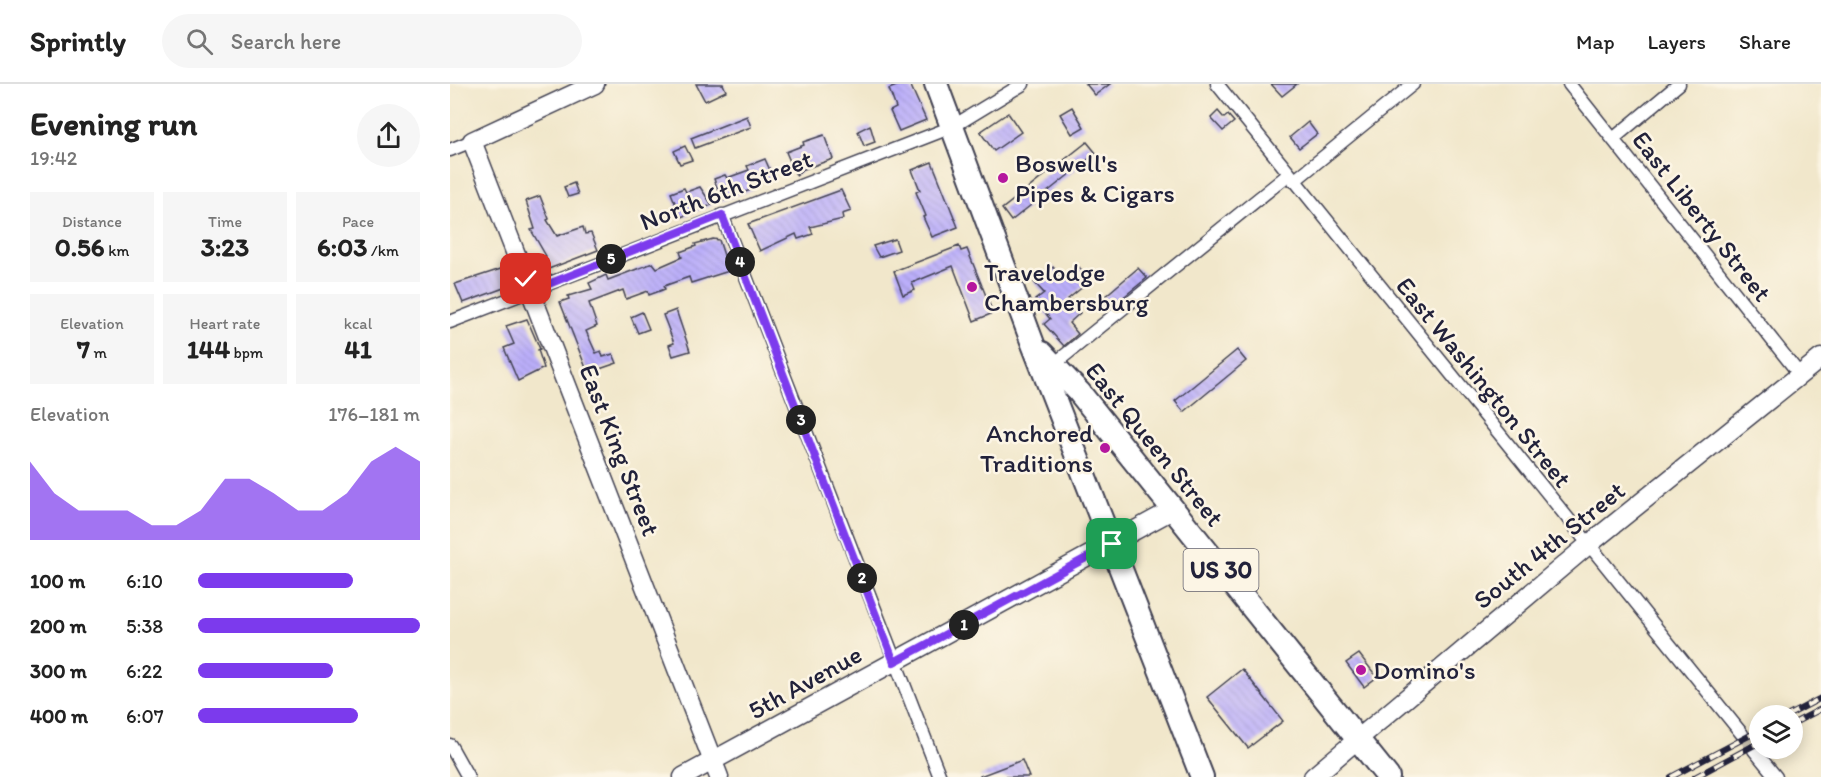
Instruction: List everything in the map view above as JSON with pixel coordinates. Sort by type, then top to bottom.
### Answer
[{"type":"highway","name":"US 30","points":[[936,84],[1033,344],[1202,777]]},
{"type":"highway","name":"East Queen Street","points":[[1033,344],[1098,416],[1388,777]]},
{"type":"highway","points":[[1070,439],[1098,416]]},
{"type":"street","points":[[450,150],[595,84]]},
{"type":"street","name":"North 6th Street","points":[[450,322],[952,127],[1023,84]]},
{"type":"street","name":"East Washington Street","points":[[1217,84],[1742,734]]},
{"type":"street","points":[[1053,365],[1413,84]]},
{"type":"street","name":"East Liberty Street","points":[[1569,84],[1800,375]]},
{"type":"street","points":[[1613,139],[1679,84]]},
{"type":"street","name":"East King Street","points":[[472,141],[716,769]]},
{"type":"street","points":[[722,215],[940,777]]},
{"type":"street","name":"South 4th Street","points":[[1313,777],[1588,545],[1821,358]]},
{"type":"street","name":"5th Avenue","points":[[683,777],[716,769],[894,662],[1172,510]]},
{"type":"street","points":[[450,745],[468,777]]},
{"type":"street","points":[[1761,759],[1776,777]]},
{"type":"building","points":[[696,84],[723,84],[726,91],[705,101]]},
{"type":"building","points":[[901,84],[910,84],[926,120],[899,131],[890,111],[896,108],[889,89]]},
{"type":"building","points":[[1086,84],[1110,84],[1095,95]]},
{"type":"building","points":[[1271,84],[1297,84],[1282,96]]},
{"type":"building","points":[[1072,107],[1084,127],[1072,134],[1060,114]]},
{"type":"building","points":[[1218,111],[1224,118],[1228,115],[1234,122],[1223,131],[1211,118]]},
{"type":"building","points":[[1008,113],[1021,132],[994,151],[980,132]]},
{"type":"building","points":[[747,116],[751,127],[695,148],[691,138]]},
{"type":"building","points":[[1308,122],[1317,134],[1299,148],[1290,137]]},
{"type":"building","points":[[870,125],[875,142],[864,146],[858,131]]},
{"type":"building","points":[[824,135],[833,159],[804,169],[796,175],[786,152],[804,145],[803,142]]},
{"type":"building","points":[[1087,142],[1096,153],[1011,221],[1002,209]]},
{"type":"building","points":[[685,146],[692,160],[680,164],[674,151]]},
{"type":"building","points":[[765,159],[773,177],[751,185],[753,189],[722,201],[714,179],[725,175],[727,178],[749,170],[747,166]]},
{"type":"building","points":[[932,162],[958,227],[932,237],[923,217],[926,216],[916,192],[920,190],[912,170]]},
{"type":"building","points":[[574,183],[578,194],[568,197],[564,187]]},
{"type":"building","points":[[700,187],[712,205],[681,217],[671,193],[684,188],[686,192]]},
{"type":"building","points":[[841,190],[851,211],[842,214],[843,219],[810,227],[813,234],[798,239],[796,234],[760,251],[748,224]]},
{"type":"building","points":[[540,196],[549,219],[547,220],[557,236],[583,227],[585,234],[591,233],[598,250],[546,270],[542,257],[546,256],[531,230],[535,229],[526,201]]},
{"type":"building","points":[[713,239],[719,240],[729,271],[691,283],[689,277],[664,286],[665,289],[649,295],[648,291],[626,299],[623,290],[589,303],[597,326],[586,331],[596,353],[601,351],[603,357],[613,354],[617,363],[588,373],[560,302],[569,299],[568,296],[592,289],[589,283],[606,275],[608,280],[653,263],[657,268],[682,257],[680,252],[696,246],[695,244]]},
{"type":"building","points":[[895,239],[899,250],[879,257],[873,246]]},
{"type":"building","name":"Travelodge Chambersburg","points":[[959,246],[961,251],[967,249],[993,313],[974,321],[953,266],[912,283],[915,290],[903,295],[894,271]]},
{"type":"building","points":[[507,267],[512,285],[463,303],[455,284]]},
{"type":"building","points":[[1053,267],[1063,280],[1079,267],[1090,281],[1068,299],[1080,313],[1069,323],[1078,334],[1064,346],[1044,324],[1050,319],[1035,300],[1044,293],[1034,282]]},
{"type":"building","points":[[1138,268],[1147,278],[1105,312],[1097,303]]},
{"type":"building","points":[[676,310],[690,351],[673,356],[669,345],[674,343],[663,315]]},
{"type":"building","points":[[642,312],[649,329],[638,333],[631,317]]},
{"type":"building","points":[[527,319],[540,349],[538,350],[544,368],[518,381],[504,348],[514,344],[506,326]]},
{"type":"building","points":[[1237,350],[1246,361],[1184,412],[1175,401]]},
{"type":"building","name":"Domino's","points":[[1359,654],[1377,677],[1364,687],[1346,663]]},
{"type":"building","points":[[1242,669],[1283,721],[1248,748],[1207,697]]},
{"type":"building","points":[[1022,760],[1029,777],[980,777],[980,776]]},
{"type":"tunnel","points":[[1742,734],[1749,743]]},
{"type":"railway","points":[[1803,708],[1821,698]]},
{"type":"railway","points":[[1803,718],[1821,709]]},
{"type":"railway","points":[[1671,777],[1749,736]]},
{"type":"railway","points":[[1695,777],[1749,748]]},
{"type":"place","name":"Boswell's Pipes & Cigars","points":[[1003,178]]},
{"type":"place","name":"Travelodge Chambersburg","points":[[972,287]]},
{"type":"place","name":"Anchored Traditions","points":[[1105,448]]},
{"type":"place","name":"Domino's","points":[[1361,670]]},
{"type":"route","points":[[526,279],[531,291],[722,215],[894,662],[1112,544]]}]
